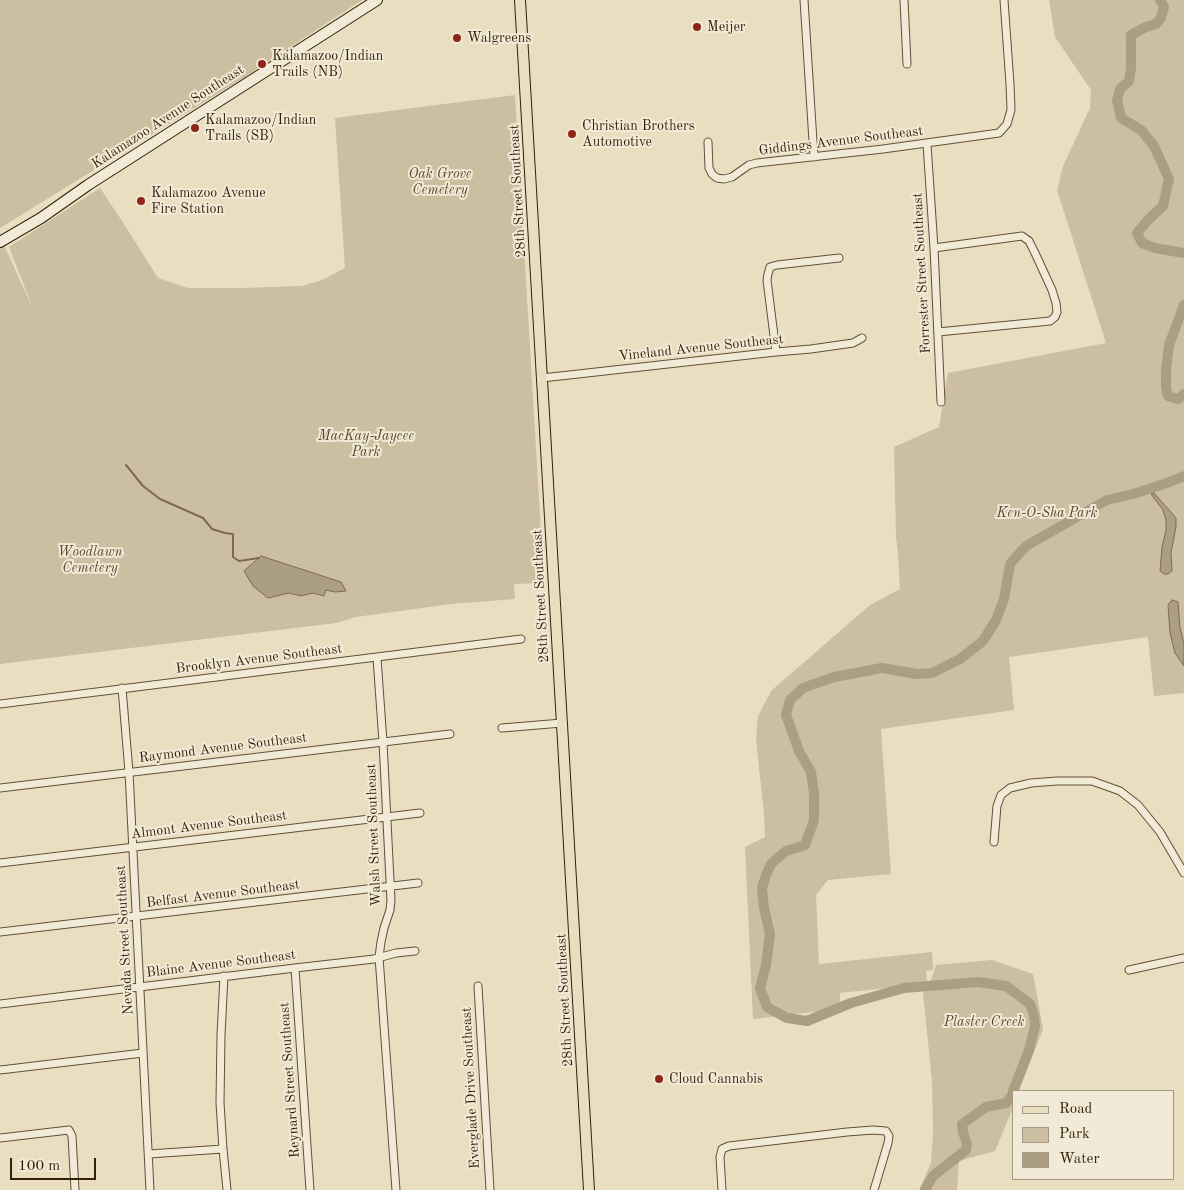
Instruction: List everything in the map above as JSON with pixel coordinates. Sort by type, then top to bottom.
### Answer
[{"type":"main road","name":"Kalamazoo Avenue Southeast","points":[[0,242],[41,218],[96,180],[376,0]]},
{"type":"main road","name":"28th Street Southeast","points":[[520,0],[589,1190]]},
{"type":"street","points":[[804,0],[814,157]]},
{"type":"street","points":[[904,0],[907,64]]},
{"type":"street","name":"Giddings Avenue Southeast","points":[[708,142],[709,168],[717,178],[724,179],[749,165],[757,163],[927,144],[999,133],[1007,124],[1011,110],[1004,0]]},
{"type":"street","name":"Forrester Street Southeast","points":[[927,144],[941,402]]},
{"type":"street","points":[[934,248],[1022,236],[1029,241],[1039,260],[1052,290],[1057,312],[1055,317],[1050,320],[938,332]]},
{"type":"street","points":[[776,352],[767,280],[770,267],[839,258]]},
{"type":"street","name":"Vineland Avenue Southeast","points":[[542,378],[811,349],[853,343],[862,338]]},
{"type":"street","name":"Brooklyn Avenue Southeast","points":[[0,704],[521,639]]},
{"type":"street","name":"Walsh Street Southeast","points":[[378,658],[391,886],[390,910],[384,928],[379,957],[396,1190]]},
{"type":"street","name":"Nevada Street Southeast","points":[[122,688],[129,772],[150,1190]]},
{"type":"street","points":[[502,728],[562,723]]},
{"type":"street","name":"Raymond Avenue Southeast","points":[[0,788],[450,734]]},
{"type":"street","points":[[994,842],[997,806],[1002,795],[1010,788],[1031,783],[1092,781],[1120,791],[1138,805],[1160,832],[1184,873]]},
{"type":"street","name":"Almont Avenue Southeast","points":[[0,863],[420,813]]},
{"type":"street","name":"Belfast Avenue Southeast","points":[[0,932],[418,883]]},
{"type":"street","name":"Blaine Avenue Southeast","points":[[0,1004],[374,959],[396,953],[415,951]]},
{"type":"street","points":[[1129,970],[1184,958]]},
{"type":"street","name":"Reynard Street Southeast","points":[[295,968],[310,1190]]},
{"type":"street","points":[[224,976],[220,1035],[220,1103],[227,1190]]},
{"type":"street","name":"Everglade Drive Southeast","points":[[478,986],[490,1190]]},
{"type":"street","points":[[0,1070],[143,1052]]},
{"type":"street","points":[[0,1138],[69,1130],[72,1136],[75,1190]]},
{"type":"street","points":[[722,1190],[720,1157],[722,1149],[729,1146],[847,1132],[886,1131],[889,1136],[888,1143],[874,1190]]},
{"type":"street","points":[[149,1154],[223,1150]]},
{"type":"green space","points":[[0,0],[362,0],[243,78],[0,228]]},
{"type":"green space","name":"Ken-O-Sha Park","points":[[1049,0],[1184,0],[1184,693],[1154,696],[1148,637],[1009,657],[1014,710],[881,729],[891,874],[828,880],[816,895],[819,964],[932,952],[933,970],[926,971],[927,984],[840,993],[840,1009],[753,1019],[745,847],[765,837],[756,739],[758,716],[771,691],[870,605],[900,589],[896,536],[894,447],[939,427],[948,373],[1106,343],[1057,190],[1063,166],[1090,108],[1091,90],[1055,37]]},
{"type":"green space","name":"MacKay-Jaycee Park","points":[[515,95],[544,583],[514,584],[515,599],[451,604],[356,617],[336,623],[0,664],[0,236],[34,311],[9,247],[100,188],[158,278],[188,288],[302,286],[322,280],[345,268],[335,118]]},
{"type":"green space","name":"Plaster Creek","points":[[992,960],[1033,974],[1043,1029],[1019,1090],[1012,1090],[1012,1110],[995,1151],[959,1161],[957,1190],[919,1190],[931,1163],[933,1134],[932,1081],[923,993],[936,965]]},
{"type":"water","points":[[1154,493],[1176,518],[1171,552],[1172,571],[1168,574],[1160,571],[1166,520],[1163,510],[1151,494]]},
{"type":"water","points":[[261,556],[341,582],[346,591],[335,592],[326,590],[324,596],[313,593],[301,596],[289,593],[268,598],[253,586],[244,571]]},
{"type":"water","points":[[1172,600],[1178,602],[1180,628],[1184,643],[1184,666],[1175,653],[1170,633],[1168,605]]},
{"type":"waterway","name":"Plaster Creek","points":[[1160,0],[1164,7],[1161,18],[1156,24],[1131,35],[1129,81],[1120,89],[1117,101],[1121,118],[1141,130],[1154,146],[1169,179],[1163,206],[1137,233],[1142,243],[1155,248],[1184,253]]},
{"type":"waterway","name":"Plaster Creek","points":[[1184,305],[1169,345],[1166,371],[1168,396],[1178,399],[1184,394]]},
{"type":"waterway","points":[[126,465],[143,486],[160,499],[203,518],[212,529],[233,534],[233,557],[239,561],[259,558]]},
{"type":"waterway","name":"Plaster Creek","points":[[1013,1090],[1029,1050],[1035,1026],[1030,1004],[1006,986],[978,982],[904,988],[851,1003],[807,1021],[787,1018],[767,1007],[760,988],[766,965],[770,934],[762,888],[771,864],[786,851],[805,845],[814,820],[814,793],[811,772],[799,751],[786,715],[790,700],[803,688],[834,677],[882,668],[917,674],[932,673],[960,659],[983,641],[996,620],[1004,599],[1010,564],[1026,546],[1107,500],[1133,494],[1184,476]]},
{"type":"waterway","name":"Plaster Creek","points":[[925,1190],[933,1176],[966,1150],[967,1144],[962,1124],[986,1107],[1006,1103],[1012,1095]]},
{"type":"place","name":"Meijer","points":[[697,27]]},
{"type":"place","name":"Walgreens","points":[[457,38]]},
{"type":"place","name":"Kalamazoo/Indian Trails (NB)","points":[[262,64]]},
{"type":"place","name":"Kalamazoo/Indian Trails (SB)","points":[[195,128]]},
{"type":"place","name":"Christian Brothers Automotive","points":[[572,134]]},
{"type":"place","name":"Kalamazoo Avenue Fire Station","points":[[141,201]]},
{"type":"place","name":"Cloud Cannabis","points":[[659,1079]]},
{"type":"park label","name":"Oak Grove Cemetery","points":[[440,182]]},
{"type":"park label","name":"Woodlawn Cemetery","points":[[90,560]]}]
